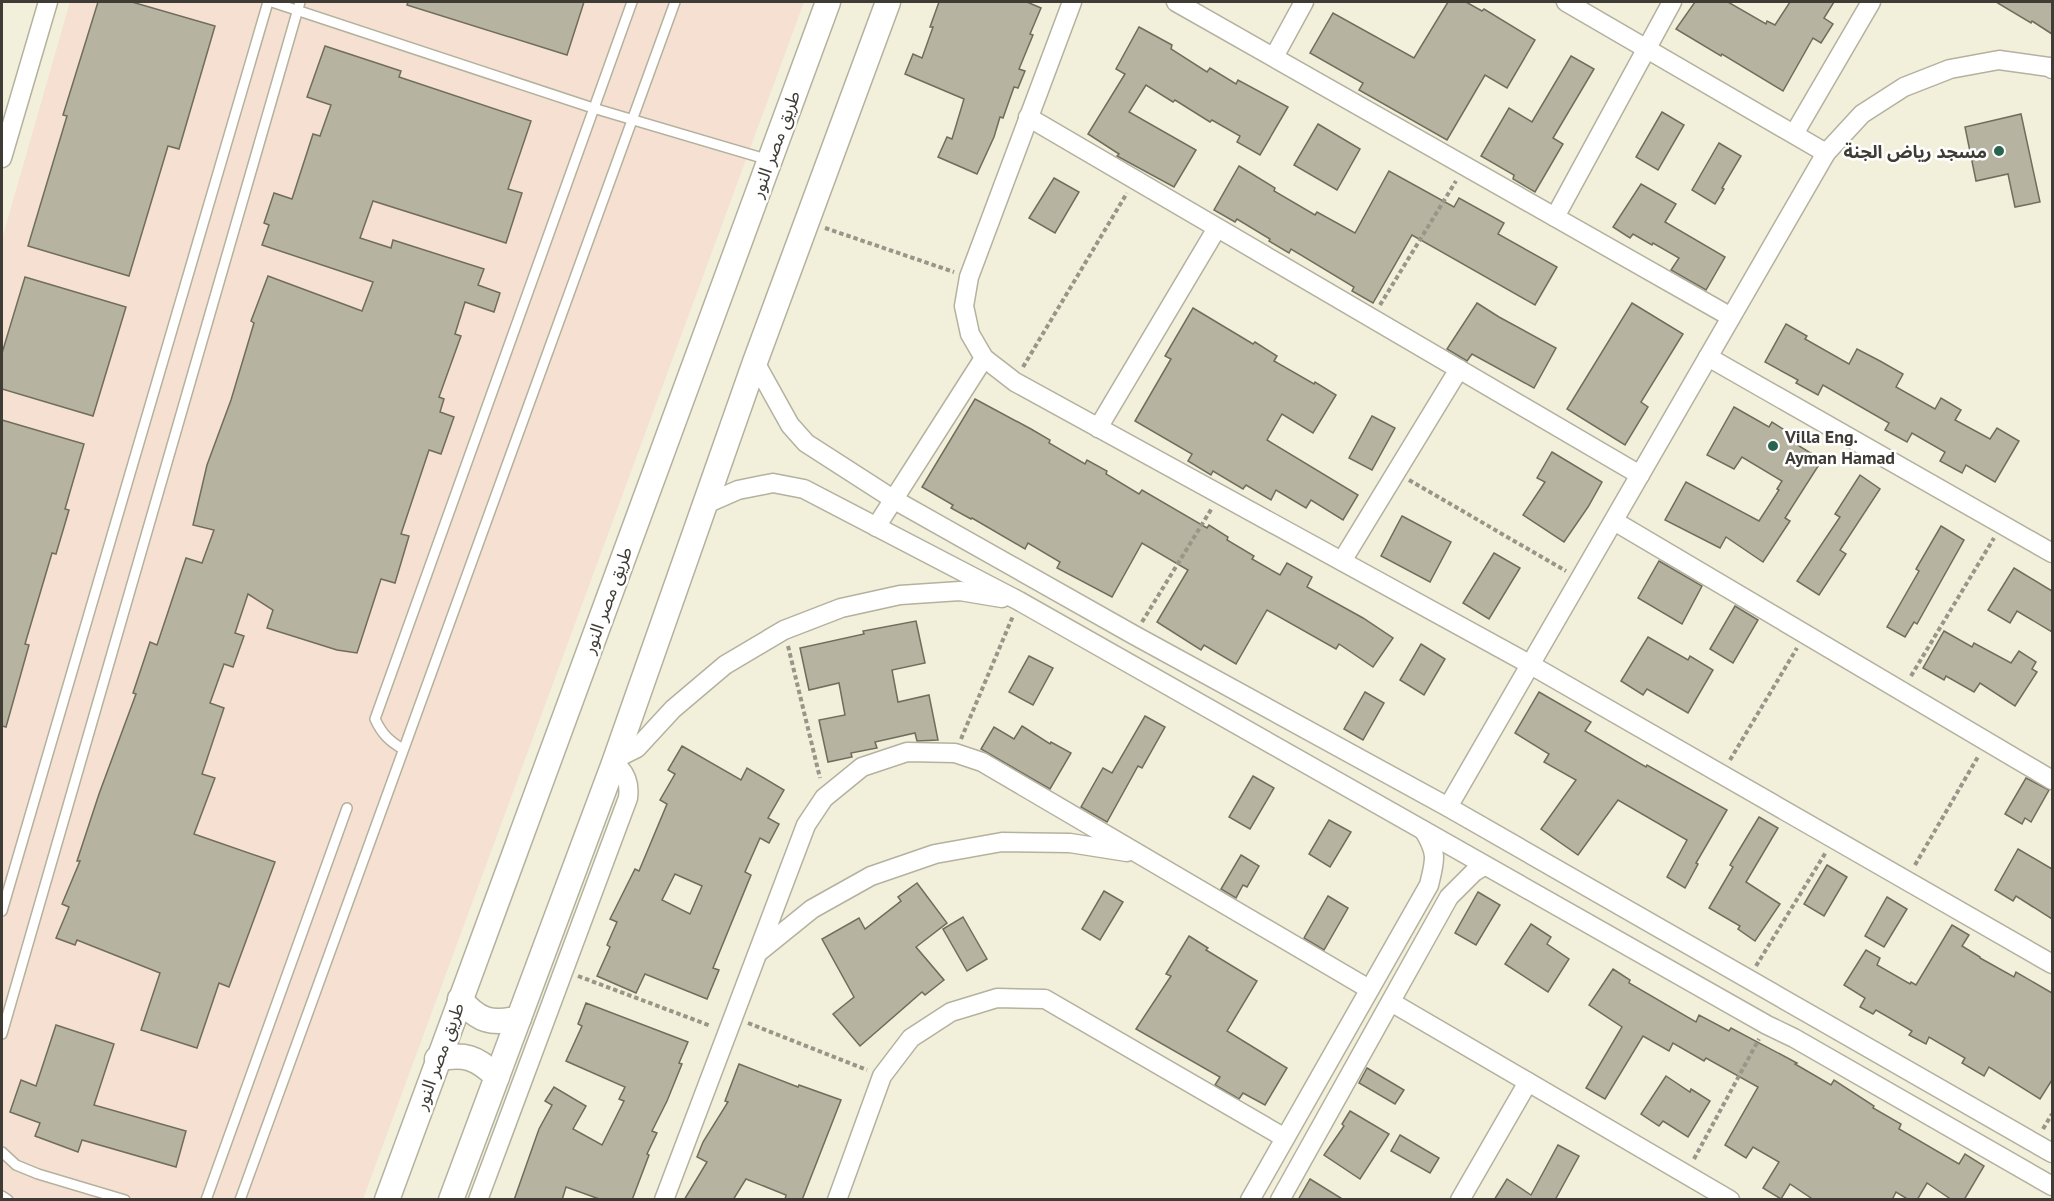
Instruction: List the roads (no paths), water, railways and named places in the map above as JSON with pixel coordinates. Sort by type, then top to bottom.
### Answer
[{"type":"street","points":[[2,158],[48,2]]},
{"type":"street","name":"طريق مصر النور","points":[[387,1200],[828,2]]},
{"type":"street","points":[[451,1200],[614,761],[755,362],[888,2]]},
{"type":"street","points":[[1072,2],[969,277],[964,306],[970,334],[984,358],[1015,381],[1531,665],[2052,964]]},
{"type":"street","points":[[1176,2],[1731,317]]},
{"type":"street","points":[[1274,57],[1305,2]]},
{"type":"street","points":[[1566,2],[1826,153]]},
{"type":"street","points":[[1555,217],[1672,2]]},
{"type":"street","points":[[1794,134],[1871,2]]},
{"type":"street","points":[[1448,807],[1826,153],[1862,114],[1904,87],[1950,69],[1999,60],[2052,69]]},
{"type":"street","points":[[1029,117],[1640,475]]},
{"type":"street","points":[[1098,428],[1217,228]]},
{"type":"street","points":[[1708,357],[2052,554]]},
{"type":"street","points":[[876,526],[984,358]]},
{"type":"street","points":[[755,362],[790,425],[806,443],[893,499],[1134,635],[1448,807],[2052,1153]]},
{"type":"street","points":[[1342,561],[1459,369]]},
{"type":"street","points":[[706,504],[738,490],[773,483],[804,489],[1019,601],[2052,1186]]},
{"type":"street","points":[[1614,521],[2052,780]]},
{"type":"street","points":[[614,761],[637,748],[673,709],[725,665],[784,630],[841,608],[900,595],[960,591],[1019,601]]},
{"type":"street","points":[[1164,682],[1176,658]]},
{"type":"street","points":[[664,1200],[806,825],[824,798],[862,767],[907,752],[955,753],[982,762],[1369,989]]},
{"type":"street","points":[[478,1200],[628,798],[629,790],[625,774],[614,761]]},
{"type":"street","points":[[1250,1200],[1429,885],[1434,848],[1424,831]]},
{"type":"street","points":[[759,952],[812,909],[871,876],[935,854],[1002,842],[1070,843],[1137,853]]},
{"type":"street","points":[[1280,1200],[1449,897],[1474,872],[1484,866]]},
{"type":"street","points":[[837,1200],[882,1076],[912,1038],[951,1012],[997,998],[1045,999],[1285,1138]]},
{"type":"street","points":[[460,999],[471,1012],[486,1020],[503,1022],[519,1018]]},
{"type":"street","points":[[1391,1002],[1730,1200]]},
{"type":"street","points":[[1794,1038],[1807,1012]]},
{"type":"street","points":[[437,1059],[453,1055],[470,1057],[485,1065],[496,1077]]},
{"type":"street","points":[[1460,1200],[1528,1082]]},
{"type":"lane","points":[[2,911],[270,2],[299,6],[593,108],[769,160]]},
{"type":"lane","points":[[403,748],[391,742],[381,732],[375,719],[632,2]]},
{"type":"lane","points":[[240,1200],[675,2]]},
{"type":"lane","points":[[2,1034],[299,6]]},
{"type":"lane","points":[[206,1200],[347,808]]},
{"type":"lane","points":[[2,1152],[16,1165],[38,1174],[125,1200]]},
{"type":"lane","points":[[2,1196],[8,1200]]},
{"type":"place","name":"مسجد رياض الجنة","points":[[1999,151]]},
{"type":"place","name":"Villa Eng. Ayman Hamad","points":[[1773,446]]}]
